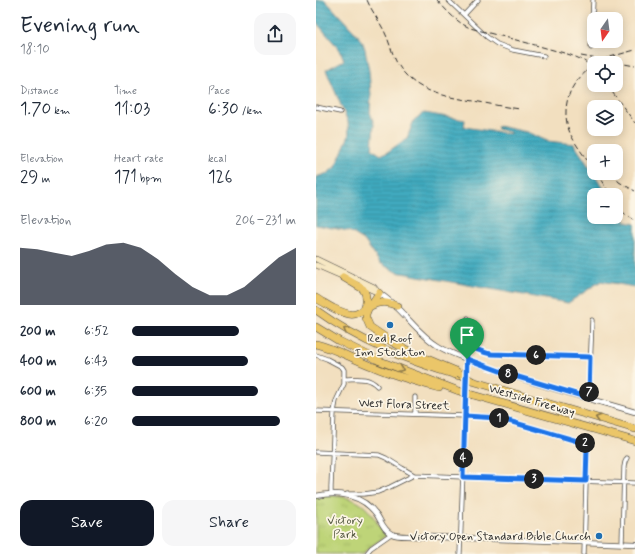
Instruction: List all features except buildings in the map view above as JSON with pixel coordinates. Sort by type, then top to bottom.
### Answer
[{"type":"highway","points":[[341,274],[365,292],[366,302],[363,310]]},
{"type":"highway","points":[[378,292],[368,309],[366,318],[368,325],[372,330],[413,353],[459,375]]},
{"type":"highway","points":[[316,298],[347,314],[356,314],[363,310],[378,292]]},
{"type":"highway","points":[[371,306],[382,302],[388,302],[396,306]]},
{"type":"highway","name":"Westside Freeway","points":[[316,310],[372,344],[413,362],[635,429]]},
{"type":"highway","name":"Westside Freeway","points":[[316,327],[339,341],[380,361],[459,391],[635,441]]},
{"type":"highway","points":[[316,344],[399,376],[447,390],[459,391]]},
{"type":"main road","points":[[316,259],[359,284],[378,292]]},
{"type":"main road","points":[[316,265],[331,272],[341,274]]},
{"type":"street","points":[[448,0],[487,37],[498,44],[513,50],[544,56]]},
{"type":"street","points":[[464,15],[478,0]]},
{"type":"street","points":[[593,0],[593,12]]},
{"type":"street","points":[[316,107],[340,112]]},
{"type":"street","points":[[378,292],[388,298],[422,334],[433,343],[453,354],[508,374],[635,412]]},
{"type":"street","points":[[460,554],[468,318]]},
{"type":"street","points":[[589,398],[592,320]]},
{"type":"street","points":[[467,347],[492,354],[590,357]]},
{"type":"street","points":[[316,355],[342,367],[344,372],[344,384],[336,401],[334,412],[331,494]]},
{"type":"street","points":[[344,379],[364,378],[377,386]]},
{"type":"street","points":[[415,414],[416,397]]},
{"type":"street","name":"West Flora Street","points":[[316,411],[498,418],[586,444],[586,481]]},
{"type":"street","points":[[316,452],[379,455],[414,475],[635,483]]},
{"type":"street","points":[[622,544],[624,467],[627,458]]},
{"type":"street","points":[[316,496],[378,492],[414,475]]},
{"type":"street","points":[[584,554],[586,481]]},
{"type":"street","points":[[344,494],[361,500],[367,505],[377,515],[385,528],[391,534],[407,536],[635,544]]},
{"type":"street","points":[[366,554],[371,548],[391,534]]},
{"type":"green space","name":"Victory Park","points":[[327,495],[352,499],[362,505],[372,515],[380,528],[387,535],[367,549],[363,554],[316,554],[316,496]]},
{"type":"water","points":[[316,0],[325,0],[362,40],[369,71],[371,95],[370,112],[374,124],[372,149],[381,155],[407,138],[414,120],[424,113],[465,120],[464,127],[510,134],[510,132],[497,129],[498,126],[527,132],[547,141],[574,144],[587,164],[587,180],[598,180],[603,188],[587,188],[587,224],[623,224],[623,218],[626,222],[635,224],[635,287],[601,281],[568,303],[396,272],[380,263],[364,240],[349,231],[316,225],[316,177],[328,173],[336,166],[349,135],[348,122],[326,70],[344,60],[340,50],[316,22]]},
{"type":"railway","points":[[367,0],[388,39],[398,65],[416,84],[424,89],[454,98],[520,109]]},
{"type":"railway","points":[[437,0],[448,12],[465,26],[537,45],[578,58],[587,63]]},
{"type":"railway","points":[[614,56],[635,50]]},
{"type":"railway","points":[[581,56],[635,66]]},
{"type":"railway","points":[[587,71],[572,88],[566,107],[566,120],[570,133],[587,160]]},
{"type":"railway","points":[[612,92],[635,123]]},
{"type":"railway","points":[[601,180],[606,188]]},
{"type":"railway","points":[[617,180],[635,191]]},
{"type":"railway","points":[[623,212],[635,220]]},
{"type":"place","name":"Red Roof Inn Stockton","points":[[390,325]]},
{"type":"place","name":"Victory Open Standard Bible Church","points":[[599,536]]},
{"type":"route","points":[[467,347],[492,354],[590,357],[589,398],[508,374],[467,359],[465,416],[495,417],[586,444],[586,481],[463,477],[467,347]]}]
